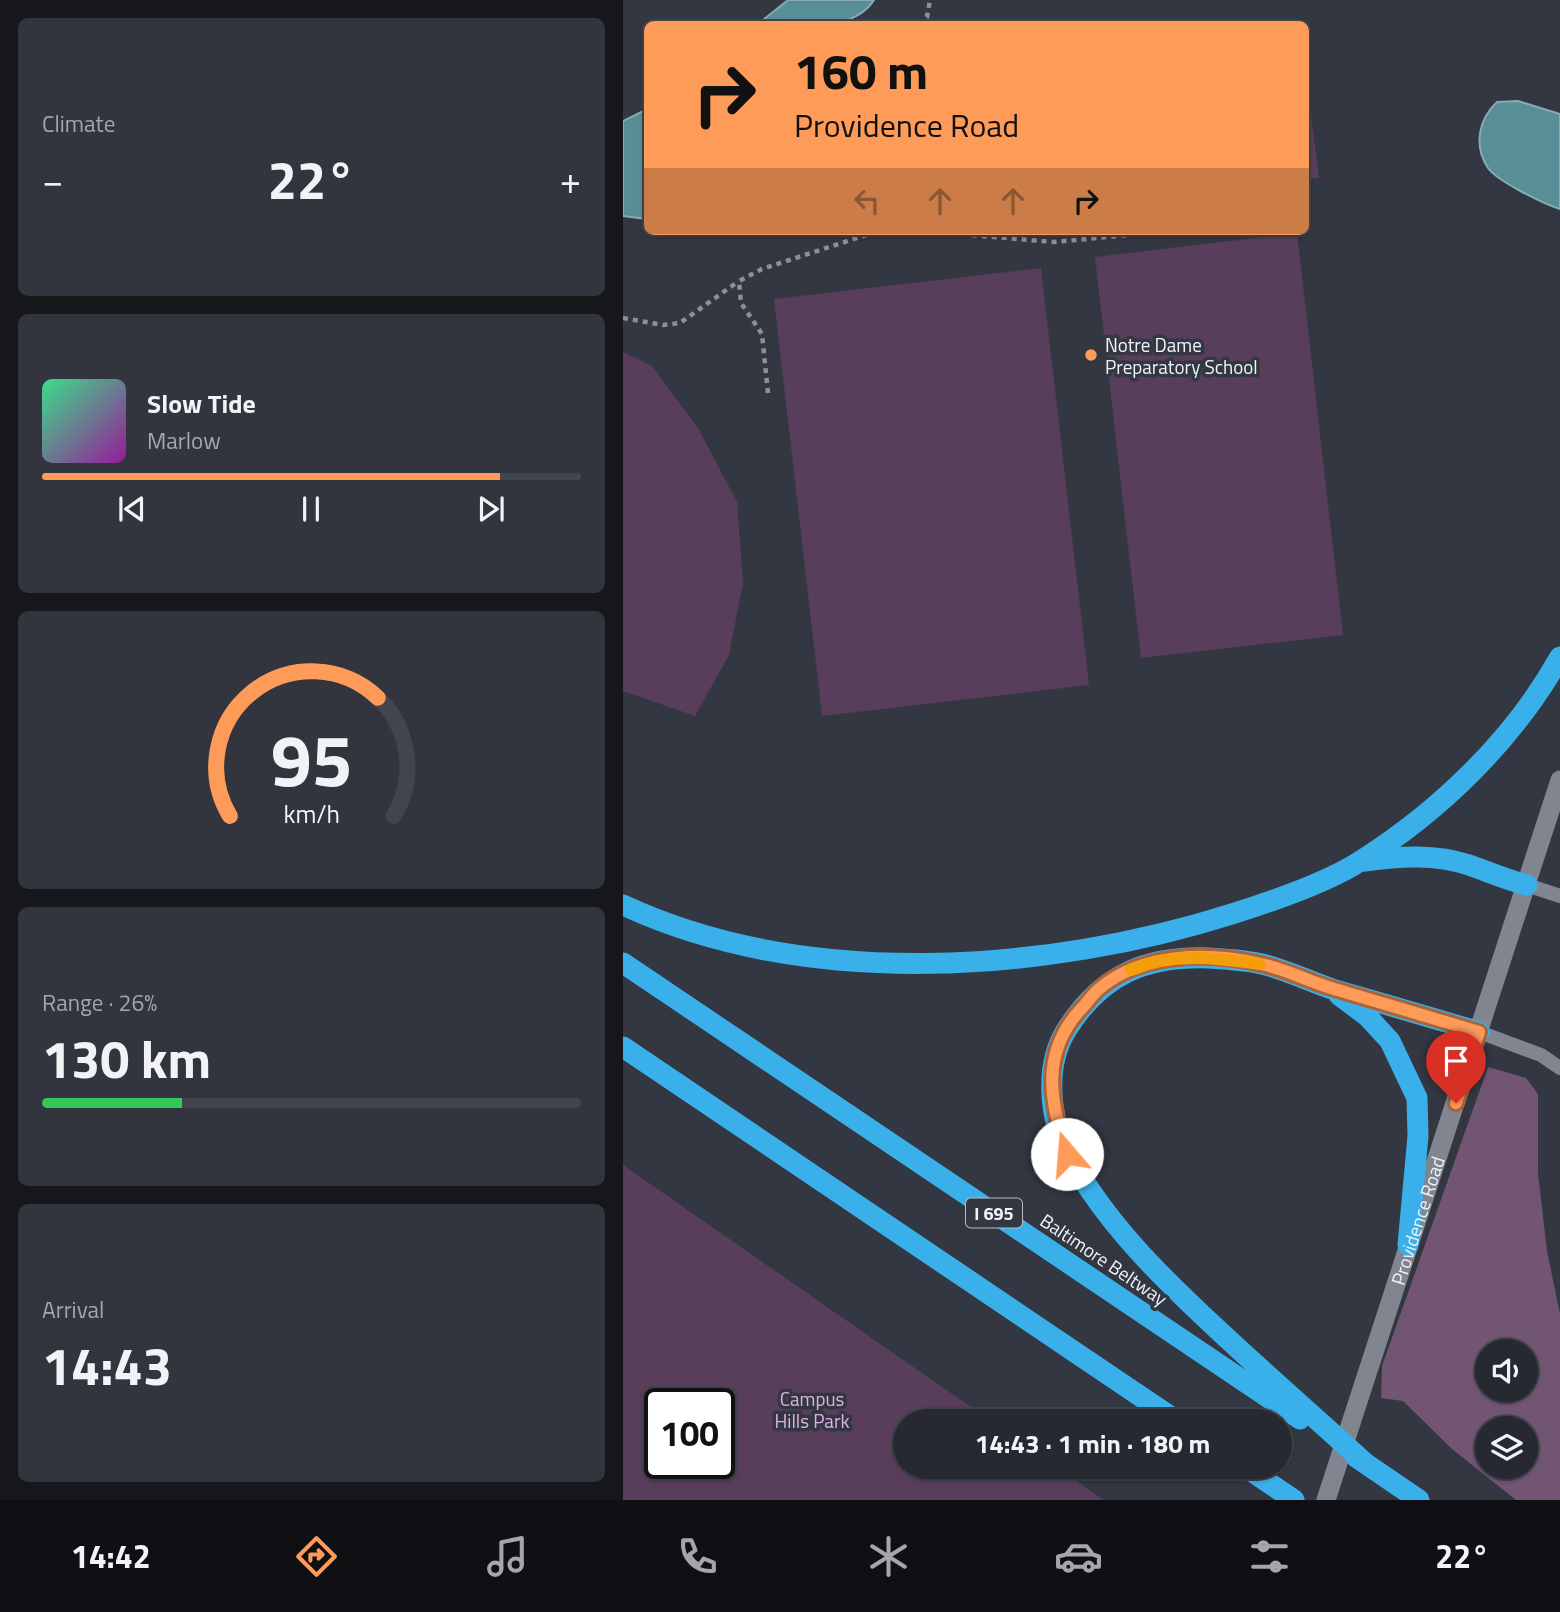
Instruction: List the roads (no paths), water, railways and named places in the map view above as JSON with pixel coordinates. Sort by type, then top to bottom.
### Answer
[{"type":"highway","points":[[623,905],[699,933],[796,954],[881,962],[968,962],[1066,951],[1166,932],[1256,906],[1361,862],[1413,823],[1460,782],[1507,734],[1560,657]]},
{"type":"highway","points":[[1361,862],[1393,857],[1443,859],[1527,886]]},
{"type":"highway","points":[[1366,1463],[1181,1296],[1129,1242],[1096,1199],[1067,1154],[1051,1096],[1053,1066],[1063,1035],[1077,1013],[1100,989],[1123,974],[1150,962],[1180,957],[1219,958],[1262,964],[1329,988],[1479,1032]]},
{"type":"highway","name":"Baltimore Beltway","points":[[623,963],[1419,1500]]},
{"type":"highway","points":[[1329,988],[1367,1016],[1390,1041],[1417,1098],[1418,1136],[1408,1245]]},
{"type":"highway","points":[[623,1047],[1159,1409]]},
{"type":"highway","points":[[1263,1479],[1290,1498]]},
{"type":"street","name":"Providence Road","points":[[1326,1500],[1560,780]]},
{"type":"lane","points":[[1527,886],[1560,896]]},
{"type":"lane","points":[[1479,1032],[1541,1055],[1560,1068]]},
{"type":"water","points":[[788,0],[874,0],[864,11],[843,21],[762,21]]},
{"type":"water","points":[[1518,101],[1560,114],[1560,209],[1501,179],[1488,168],[1483,159],[1480,133],[1486,116],[1497,102]]},
{"type":"water","points":[[644,110],[644,219],[623,216],[623,121]]},
{"type":"place","name":"Notre Dame Preparatory School","points":[[1091,355]]},
{"type":"park label","name":"Campus Hills Park","points":[[812,1409]]}]
